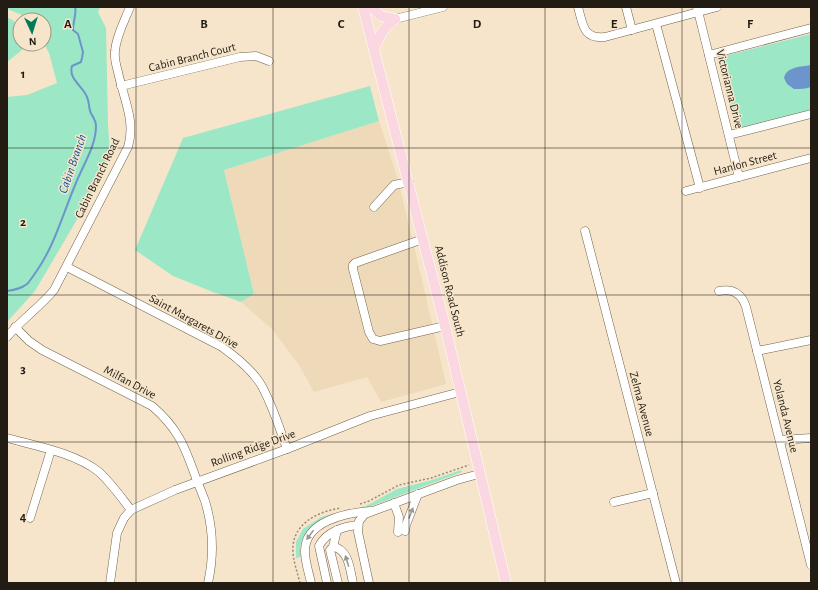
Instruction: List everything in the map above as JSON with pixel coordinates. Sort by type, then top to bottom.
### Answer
[{"type":"main road","name":"Addison Road South","points":[[363,7],[445,326],[506,583]]},
{"type":"main road","points":[[371,7],[381,16],[395,19]]},
{"type":"main road","points":[[374,50],[380,33],[385,26],[395,19]]},
{"type":"street","name":"Cabin Branch Road","points":[[7,337],[15,327],[50,295],[67,267],[128,147],[131,124],[115,62],[115,51],[130,7]]},
{"type":"street","points":[[405,7],[407,16]]},
{"type":"street","points":[[395,19],[443,7]]},
{"type":"street","points":[[578,7],[585,31],[597,38],[656,24],[698,10],[717,7]]},
{"type":"street","points":[[626,7],[632,30]]},
{"type":"street","name":"Victorianna Drive","points":[[698,10],[739,177]]},
{"type":"street","points":[[656,24],[700,188]]},
{"type":"street","points":[[709,55],[811,28]]},
{"type":"street","name":"Cabin Branch Court","points":[[121,86],[240,57],[256,56],[269,61]]},
{"type":"street","points":[[729,135],[811,114]]},
{"type":"street","name":"Hanlon Street","points":[[686,191],[811,158]]},
{"type":"street","points":[[374,207],[394,185],[409,182]]},
{"type":"street","name":"Zelma Avenue","points":[[585,231],[676,583]]},
{"type":"street","points":[[423,240],[355,263],[352,269],[369,332],[373,339],[380,341],[445,326]]},
{"type":"street","name":"Saint Margarets Drive","points":[[67,267],[216,344],[237,358],[260,383],[287,449]]},
{"type":"street","name":"Yolanda Avenue","points":[[720,291],[726,290],[739,294],[746,307],[811,565]]},
{"type":"street","name":"Milfan Drive","points":[[15,327],[29,341],[42,350],[152,406],[169,423],[181,440],[186,451],[205,503],[211,532],[212,555],[208,583]]},
{"type":"street","points":[[757,351],[811,340]]},
{"type":"street","name":"Rolling Ridge Drive","points":[[110,583],[117,533],[124,518],[131,510],[161,495],[197,481],[376,415],[460,392]]},
{"type":"street","points":[[7,438],[52,450],[94,469],[107,480],[131,510]]},
{"type":"street","points":[[780,440],[811,438]]},
{"type":"street","points":[[30,518],[52,450]]},
{"type":"street","points":[[369,583],[358,538],[359,521],[365,514],[457,480],[479,474]]},
{"type":"street","points":[[614,502],[653,493]]},
{"type":"street","points":[[394,503],[402,532],[418,494]]},
{"type":"street","points":[[312,583],[305,554],[308,537],[320,525],[331,520],[355,512],[375,510]]},
{"type":"street","points":[[343,516],[355,520],[358,525]]},
{"type":"street","points":[[327,583],[319,546],[322,541],[337,530],[346,526],[358,525]]},
{"type":"street","points":[[337,530],[330,550],[338,583]]},
{"type":"street","points":[[332,547],[336,547],[346,555],[353,583]]},
{"type":"shaded area","points":[[379,121],[398,180],[446,384],[381,402],[367,377],[314,392],[299,365],[272,329],[241,302],[254,294],[224,170]]},
{"type":"green space","points":[[7,7],[100,7],[98,12],[106,28],[110,156],[75,223],[35,291],[7,322],[7,97],[27,95],[57,83],[48,52],[52,52],[52,12],[14,12],[7,9]]},
{"type":"green space","points":[[7,17],[12,20],[12,52],[20,52],[7,62]]},
{"type":"green space","points":[[811,34],[811,110],[739,130],[735,128],[718,61],[720,57]]},
{"type":"green space","points":[[370,86],[379,121],[224,170],[254,294],[241,302],[213,292],[173,276],[135,250],[183,138]]},
{"type":"green space","points":[[461,470],[462,472],[361,510],[357,508],[366,506],[397,489],[432,480]]},
{"type":"green space","points":[[352,509],[327,519],[309,530],[303,537],[300,546],[301,557],[296,558],[296,542],[303,529],[321,517]]},
{"type":"water","points":[[811,65],[811,87],[805,89],[794,89],[787,84],[784,78],[788,71]]},
{"type":"waterway","name":"Cabin Branch","points":[[7,291],[25,286],[43,262],[54,240],[71,194],[94,141],[96,126],[95,121],[90,111],[87,97],[74,79],[71,71],[72,66],[81,62],[83,52],[78,34],[73,30],[76,12],[75,7]]}]
